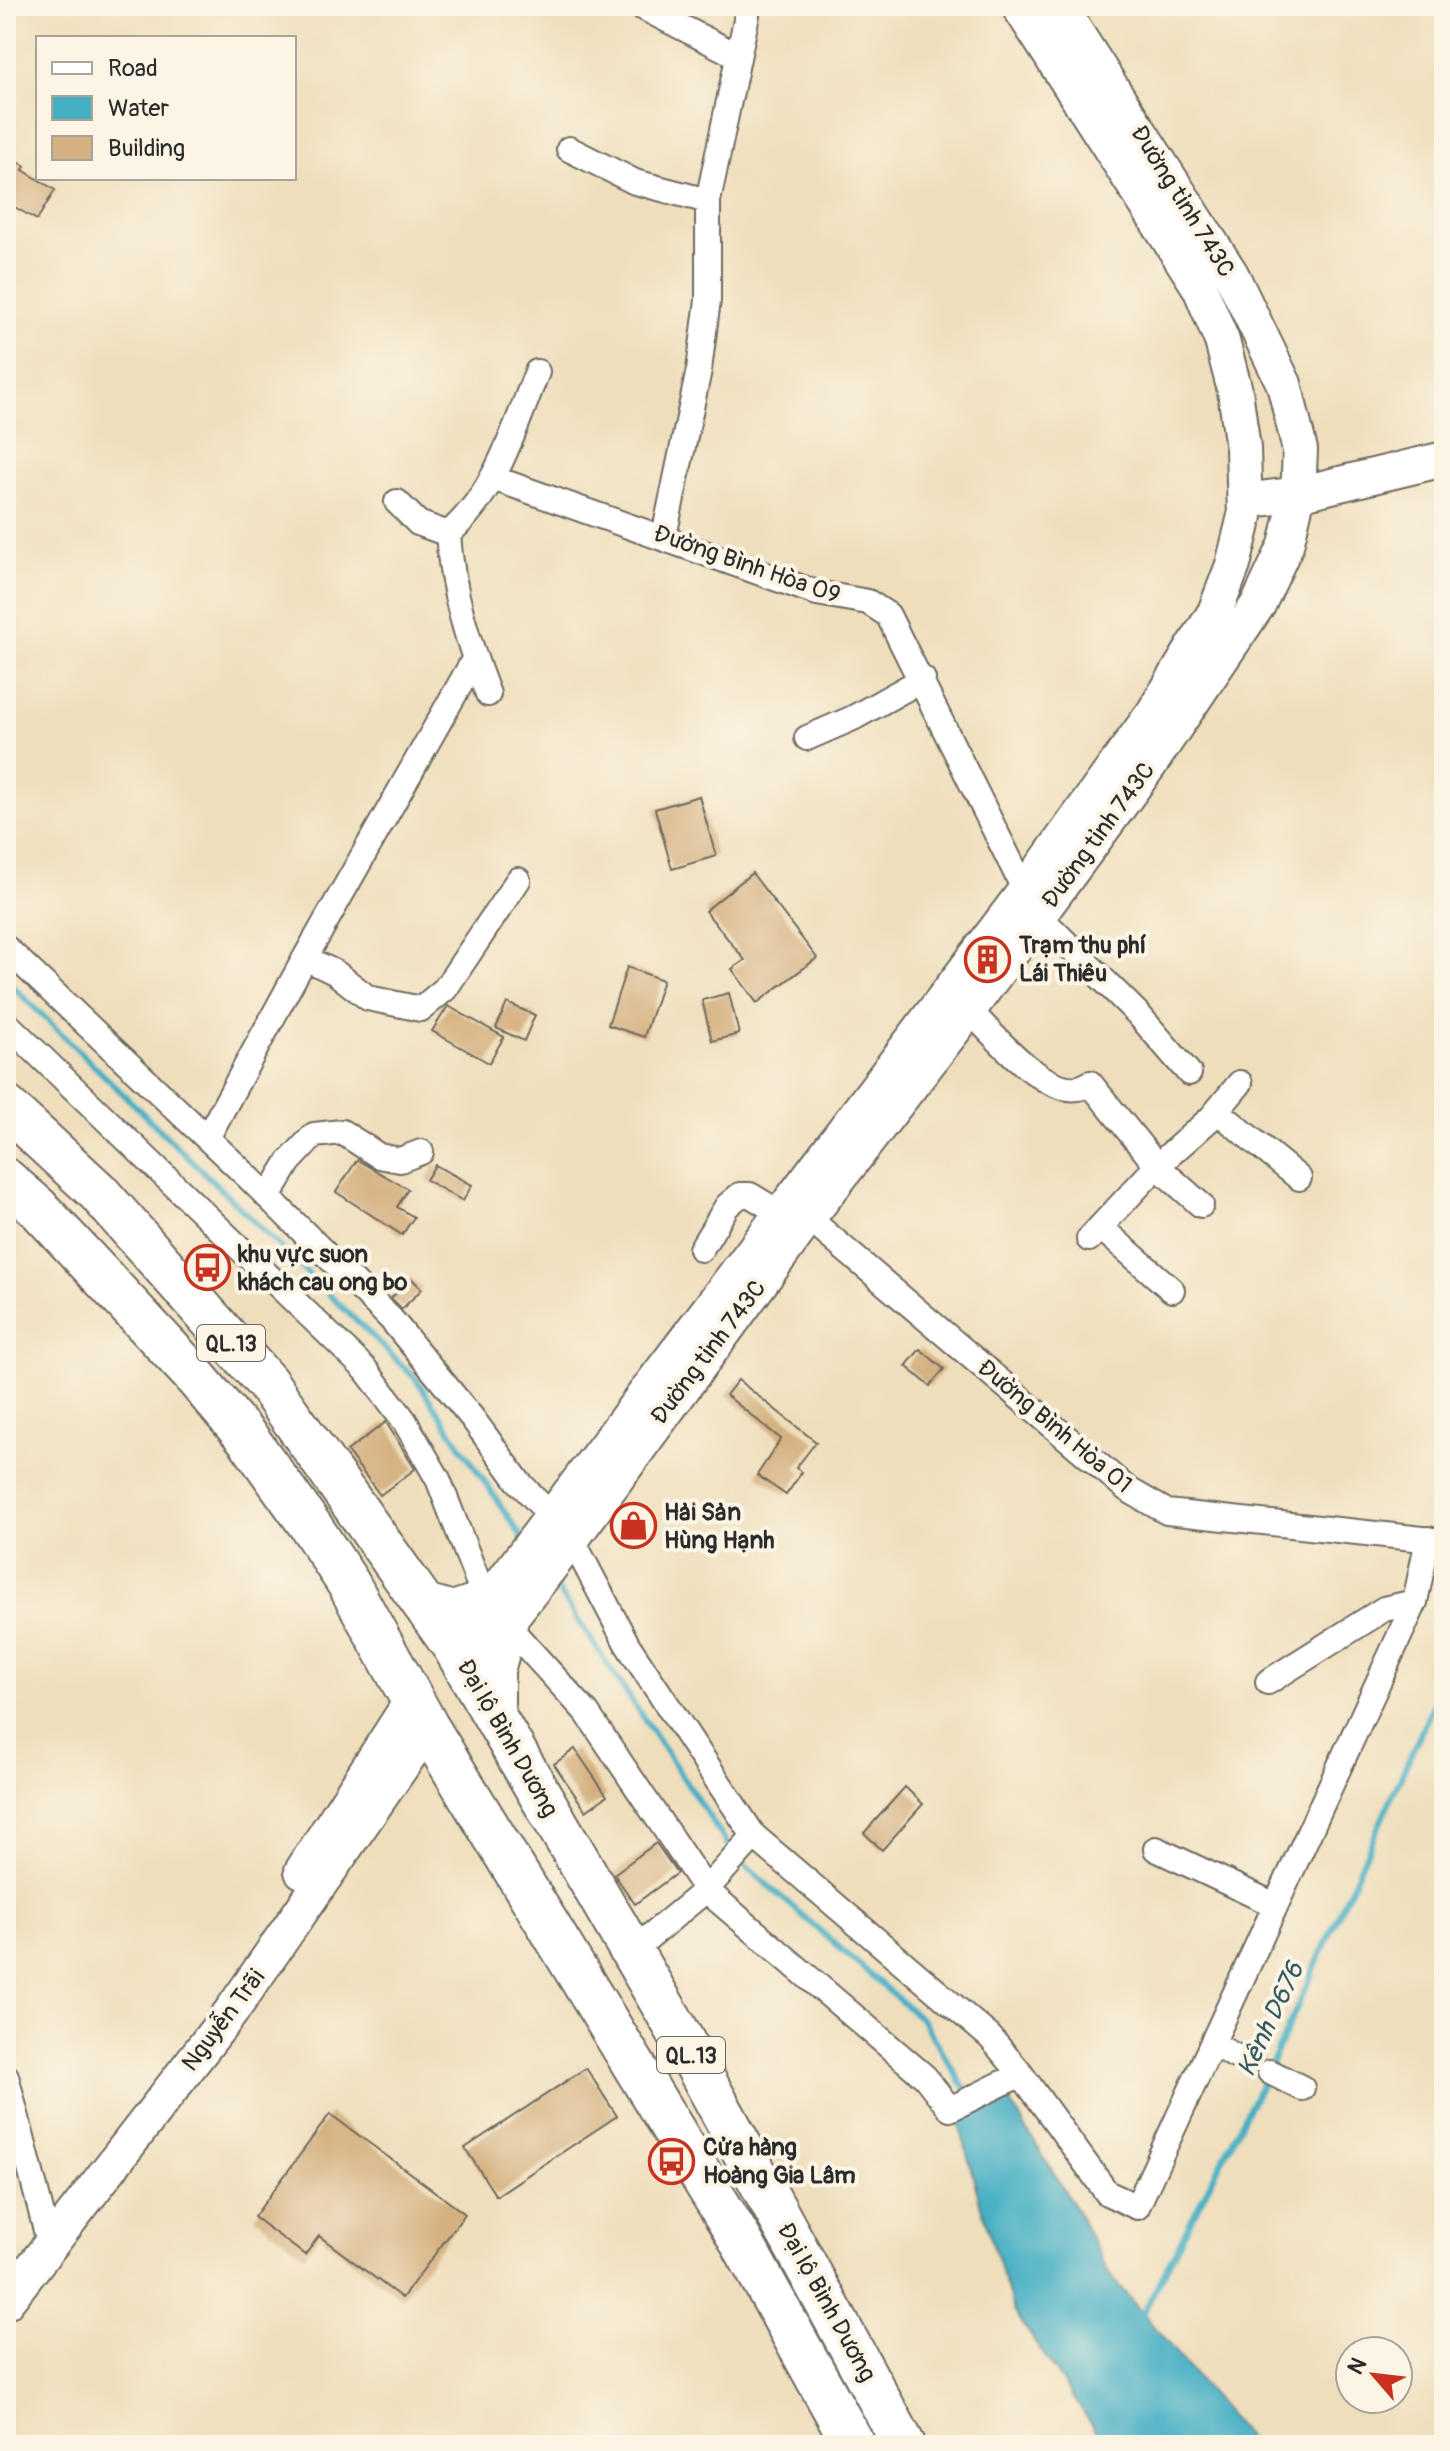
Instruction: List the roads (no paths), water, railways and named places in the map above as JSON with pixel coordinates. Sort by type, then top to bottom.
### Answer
[{"type":"highway","name":"Đại lộ Bình Dương","points":[[6,1107],[98,1192],[267,1383],[425,1605],[493,1712],[632,1951],[904,2445]]},
{"type":"highway","name":"Đại lộ Bình Dương","points":[[6,1180],[37,1207],[139,1316],[248,1439],[348,1583],[420,1714],[741,2241],[854,2445]]},
{"type":"highway","points":[[425,1605],[453,1613],[496,1613],[493,1712]]},
{"type":"highway","points":[[420,1714],[461,1659]]},
{"type":"main road","name":"Đường tỉnh 743C","points":[[792,1211],[969,1010],[1215,612],[1233,565],[1245,516],[1243,448],[1235,391],[1222,341],[1200,288],[1019,6]]},
{"type":"main road","name":"Đường tỉnh 743C","points":[[461,1659],[562,1528],[792,1211],[1224,658],[1259,603],[1286,545],[1298,494],[1300,450],[1284,384],[1237,288],[1059,6]]},
{"type":"main road","points":[[1245,501],[1298,494],[1444,459]]},
{"type":"main road","name":"Nguyễn Trãi","points":[[6,2302],[47,2232],[420,1714]]},
{"type":"main road","name":"Nguyễn Trãi","points":[[6,2268],[47,2232]]},
{"type":"street","points":[[640,6],[736,55]]},
{"type":"street","points":[[664,536],[699,370],[708,300],[708,201],[736,55],[747,15],[746,6]]},
{"type":"street","points":[[569,149],[635,182],[708,201]]},
{"type":"street","points":[[448,534],[467,517],[493,478],[537,372]]},
{"type":"street","name":"Đường Bình Hòa 09","points":[[493,478],[664,536],[817,593],[868,602],[888,615],[923,679],[989,823],[1032,904],[1138,1014],[1189,1073]]},
{"type":"street","points":[[397,502],[418,523],[448,534]]},
{"type":"street","points":[[448,534],[451,578],[488,694]]},
{"type":"street","points":[[207,1138],[475,658]]},
{"type":"street","points":[[807,738],[853,718],[923,679]]},
{"type":"street","points":[[305,958],[336,973],[368,998],[421,1009],[445,989],[518,880]]},
{"type":"street","points":[[6,948],[207,1138],[391,1319],[473,1419],[518,1481],[562,1528],[627,1644],[754,1836],[960,2008],[1021,2074],[1107,2193],[1137,2207],[1415,1602],[1436,1540]]},
{"type":"street","points":[[969,1010],[1027,1066],[1054,1085],[1076,1089],[1090,1083],[1157,1166],[1201,1205]]},
{"type":"street","points":[[6,1023],[365,1369],[404,1420],[438,1479],[496,1613],[587,1713],[706,1890],[925,2077],[950,2109],[1021,2074]]},
{"type":"street","points":[[1172,1290],[1095,1233],[1157,1166],[1217,1111],[1240,1083]]},
{"type":"street","points":[[1217,1111],[1299,1178]]},
{"type":"street","points":[[268,1197],[289,1162],[314,1135],[342,1132],[379,1156],[400,1160],[421,1152]]},
{"type":"street","name":"Đường Bình Hòa 01","points":[[701,1249],[727,1206],[740,1195],[750,1195],[792,1211],[1127,1489],[1167,1512],[1436,1540]]},
{"type":"street","points":[[1268,1682],[1384,1609],[1415,1602]]},
{"type":"street","points":[[632,1951],[706,1890],[754,1836]]},
{"type":"street","points":[[1156,1849],[1275,1905]]},
{"type":"street","points":[[1213,2044],[1235,2056]]},
{"type":"street","points":[[1270,2072],[1302,2088]]},
{"type":"street","points":[[6,2076],[47,2232]]},
{"type":"water","points":[[997,2081],[1078,2213],[1109,2274],[1254,2445],[1106,2445],[1014,2311],[981,2207],[955,2107]]},
{"type":"waterway","points":[[6,980],[416,1379],[523,1539]]},
{"type":"waterway","points":[[552,1581],[732,1851]]},
{"type":"waterway","name":"Kênh D676","points":[[1271,2065],[1444,1681]]},
{"type":"waterway","points":[[739,1860],[922,2020],[968,2093]]},
{"type":"waterway","name":"Kênh D676","points":[[1139,2321],[1266,2075]]},
{"type":"place","name":"Trạm thu phí Lái Thiêu","points":[[988,959]]},
{"type":"place","name":"khu vực suon khách cau ong bo","points":[[207,1268]]},
{"type":"place","name":"Hải Sản Hùng Hạnh","points":[[633,1526]]},
{"type":"place","name":"Cửa hàng Hoàng Gia Lâm","points":[[672,2161]]}]
